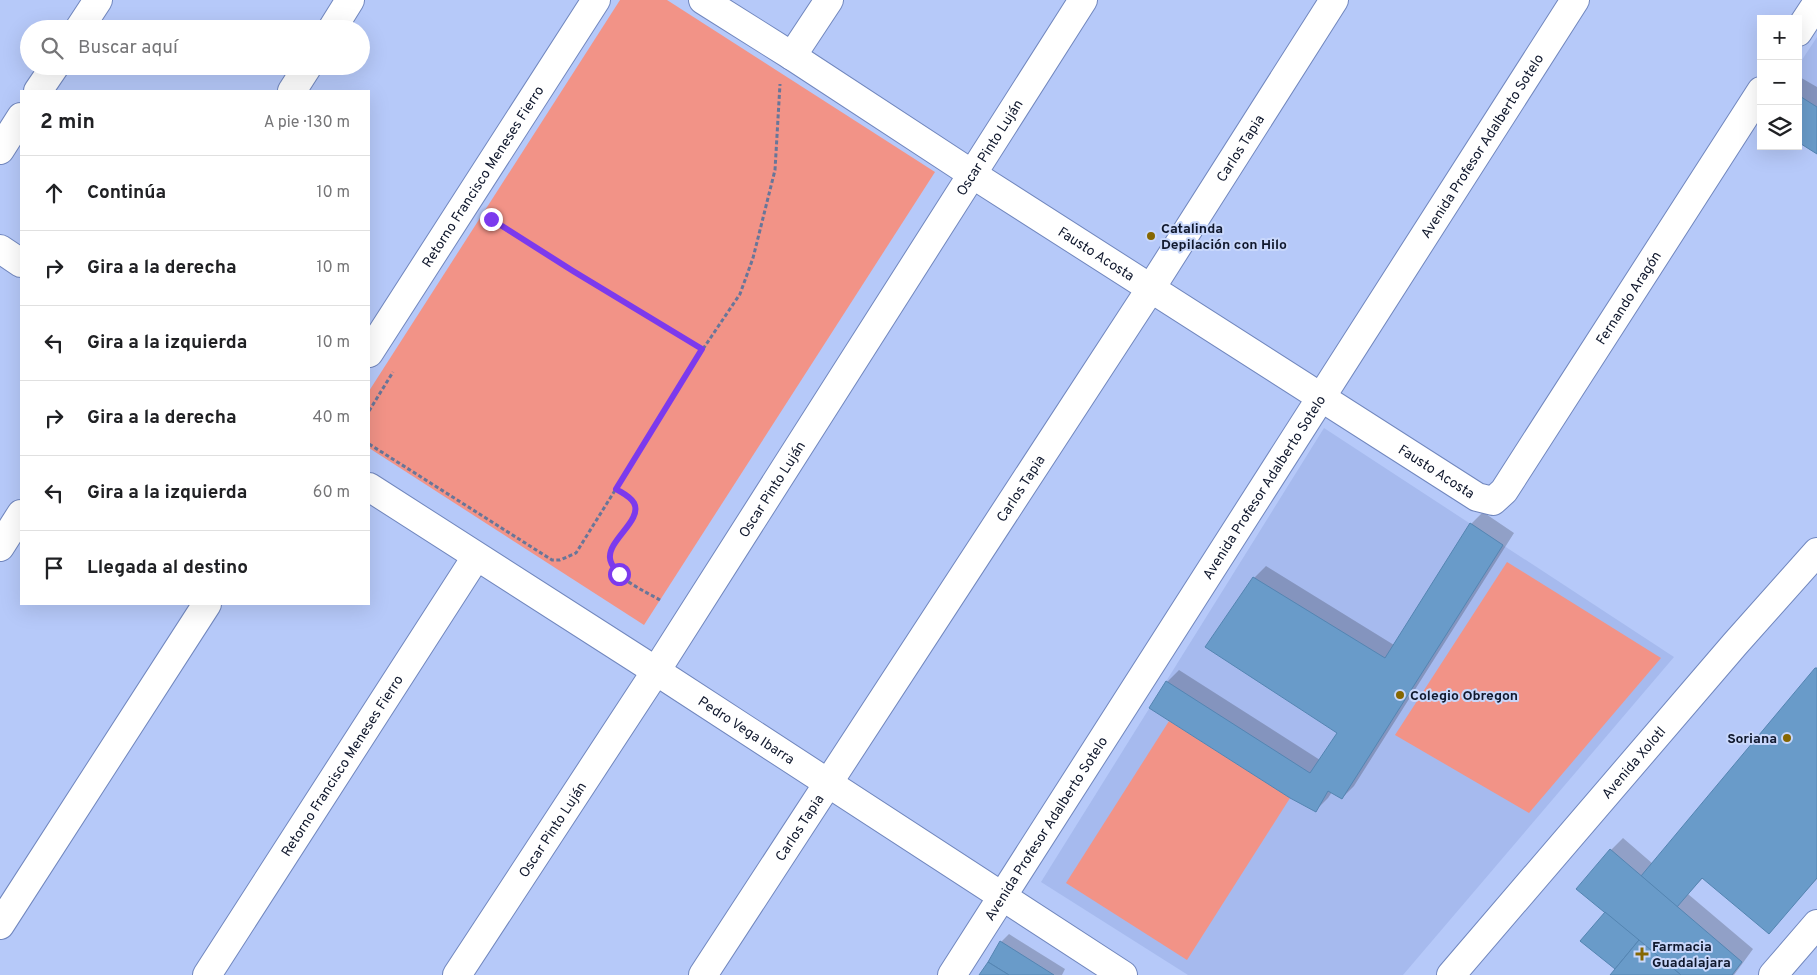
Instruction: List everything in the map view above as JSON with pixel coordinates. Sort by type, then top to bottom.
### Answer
[{"type":"street","points":[[85,20],[98,0]]},
{"type":"street","points":[[338,20],[350,0]]},
{"type":"street","name":"Retorno Francisco Meneses Fierro","points":[[370,351],[596,0]]},
{"type":"street","name":"Fausto Acosta","points":[[703,0],[1477,497],[1493,501]]},
{"type":"street","points":[[792,56],[829,0]]},
{"type":"street","name":"Oscar Pinto Luján","points":[[457,975],[656,671],[1082,0]]},
{"type":"street","name":"Carlos Tapia","points":[[703,975],[1151,288],[1334,0]]},
{"type":"street","name":"Avenida Profesor Adalberto Sotelo","points":[[952,975],[1575,0]]},
{"type":"street","points":[[1802,26],[1817,3]]},
{"type":"street","points":[[39,90],[49,75]]},
{"type":"street","points":[[293,90],[302,75]]},
{"type":"street","name":"Fernando Aragón","points":[[1493,501],[1504,491],[1757,97]]},
{"type":"street","points":[[0,150],[20,120]]},
{"type":"street","points":[[0,249],[20,262]]},
{"type":"street","name":"Pedro Vega Ibarra","points":[[370,488],[922,843],[1123,975]]},
{"type":"street","points":[[0,547],[20,516]]},
{"type":"street","name":"Avenida Xolotl","points":[[1451,975],[1735,644],[1817,552]]},
{"type":"street","name":"Retorno Francisco Meneses Fierro","points":[[207,975],[476,556]]},
{"type":"street","points":[[0,925],[206,605]]},
{"type":"street","points":[[1773,975],[1817,924]]},
{"type":"path","points":[[370,445],[552,560],[560,560],[576,553],[702,349],[740,294],[754,258],[775,170],[780,83]]},
{"type":"path","points":[[486,226],[491,219],[702,349]]},
{"type":"path","points":[[370,409],[395,369]]},
{"type":"path","points":[[616,489],[634,502],[636,509],[634,516],[611,549],[609,557],[612,566],[619,574],[660,600]]},
{"type":"shaded area","points":[[620,0],[667,0],[935,172],[644,625],[370,449],[370,389]]},
{"type":"shaded area","points":[[1817,37],[1817,154],[1802,145],[1802,60]]},
{"type":"shaded area","name":"Colegio Obregon","points":[[1324,428],[1674,657],[1403,975],[1188,975],[1041,882]]},
{"type":"shaded area","points":[[1507,562],[1661,658],[1529,813],[1395,735]]},
{"type":"shaded area","points":[[1169,721],[1290,798],[1187,960],[1066,883]]},
{"type":"building","points":[[1802,98],[1817,107],[1817,154],[1802,145]]},
{"type":"building","points":[[1470,523],[1503,545],[1342,799],[1328,791],[1316,812],[1290,798],[1149,708],[1166,681],[1310,773],[1337,733],[1205,647],[1253,577],[1385,658]]},
{"type":"building","name":"Soriana","points":[[1815,668],[1817,668],[1817,878],[1769,934],[1702,878],[1677,907],[1641,876]]},
{"type":"building","points":[[1610,849],[1742,962],[1732,975],[1681,975],[1576,889]]},
{"type":"building","points":[[1605,912],[1639,940],[1615,969],[1580,941]]},
{"type":"building","name":"Farmacia Guadalajara","points":[[1639,940],[1681,975],[1610,975]]},
{"type":"building","points":[[1000,941],[1054,975],[1009,975],[988,962]]},
{"type":"building","points":[[988,962],[1009,975],[979,975]]},
{"type":"place","name":"Catalinda Depilación con Hilo","points":[[1151,236]]},
{"type":"place","name":"Colegio Obregon","points":[[1400,695]]},
{"type":"place","name":"Soriana","points":[[1787,738]]},
{"type":"place","name":"Farmacia Guadalajara","points":[[1642,954]]},
{"type":"route","points":[[491,219],[702,349],[616,489],[634,502],[636,509],[634,516],[611,549],[609,557],[612,566],[619,574]]}]
